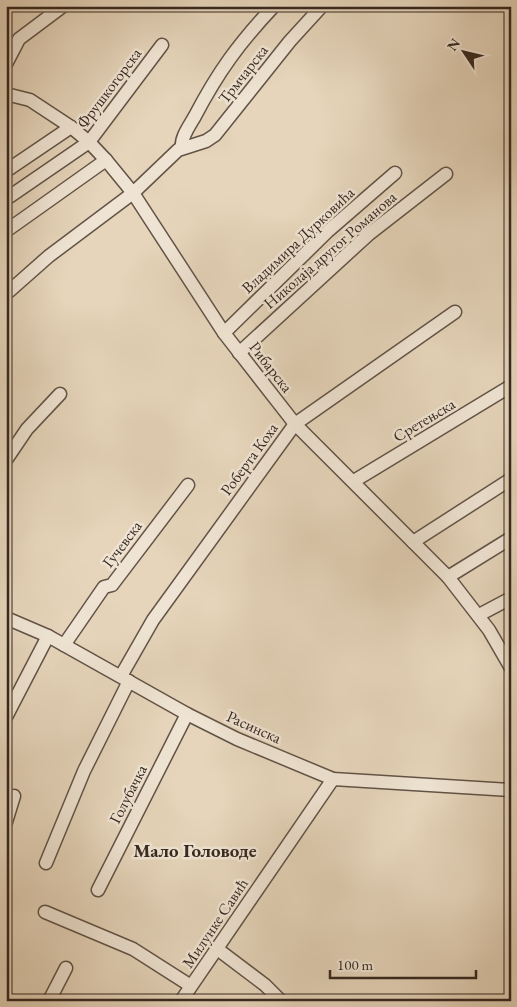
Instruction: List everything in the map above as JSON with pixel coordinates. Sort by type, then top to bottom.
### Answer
[{"type":"street","points":[[6,64],[19,39],[63,6]]},
{"type":"street","name":"Трмчарска","points":[[182,148],[181,144],[191,123],[225,63],[241,41],[274,6]]},
{"type":"street","name":"Трмчарска","points":[[6,294],[49,256],[133,192],[182,148],[206,141],[214,135],[290,40],[322,6]]},
{"type":"street","name":"Фрушкогорска","points":[[6,199],[89,142],[162,45]]},
{"type":"street","name":"Рибарска","points":[[6,94],[30,100],[71,127],[106,160],[133,192],[239,353],[295,424],[448,577],[479,615],[509,660]]},
{"type":"street","points":[[6,171],[71,127]]},
{"type":"street","points":[[6,231],[106,160]]},
{"type":"street","name":"Владимира Дурковића","points":[[224,332],[328,231],[396,173]]},
{"type":"street","name":"Николаја другог Романова","points":[[239,353],[356,246],[446,174]]},
{"type":"street","name":"Роберта Коха","points":[[46,863],[84,770],[153,620],[295,424],[454,312]]},
{"type":"street","name":"Сретењска","points":[[354,481],[511,386]]},
{"type":"street","points":[[6,460],[27,430],[60,394]]},
{"type":"street","points":[[414,542],[511,479]]},
{"type":"street","name":"Гучевска","points":[[64,645],[104,586],[112,585],[188,485]]},
{"type":"street","points":[[448,577],[511,538]]},
{"type":"street","points":[[479,615],[511,598]]},
{"type":"street","name":"Расинска","points":[[6,618],[48,636],[187,714],[237,739],[333,779],[511,790]]},
{"type":"street","points":[[6,717],[48,636]]},
{"type":"street","name":"Голубачка","points":[[98,890],[187,714]]},
{"type":"street","name":"Милунке Савић","points":[[181,1001],[333,779]]},
{"type":"street","points":[[6,822],[14,796]]},
{"type":"street","name":"Милунке Савић","points":[[44,912],[133,949],[191,986]]},
{"type":"street","points":[[216,948],[265,986],[281,1001]]},
{"type":"street","points":[[49,1001],[66,968]]},
{"type":"district","name":"Мало Головоде","points":[[195,850]]}]
